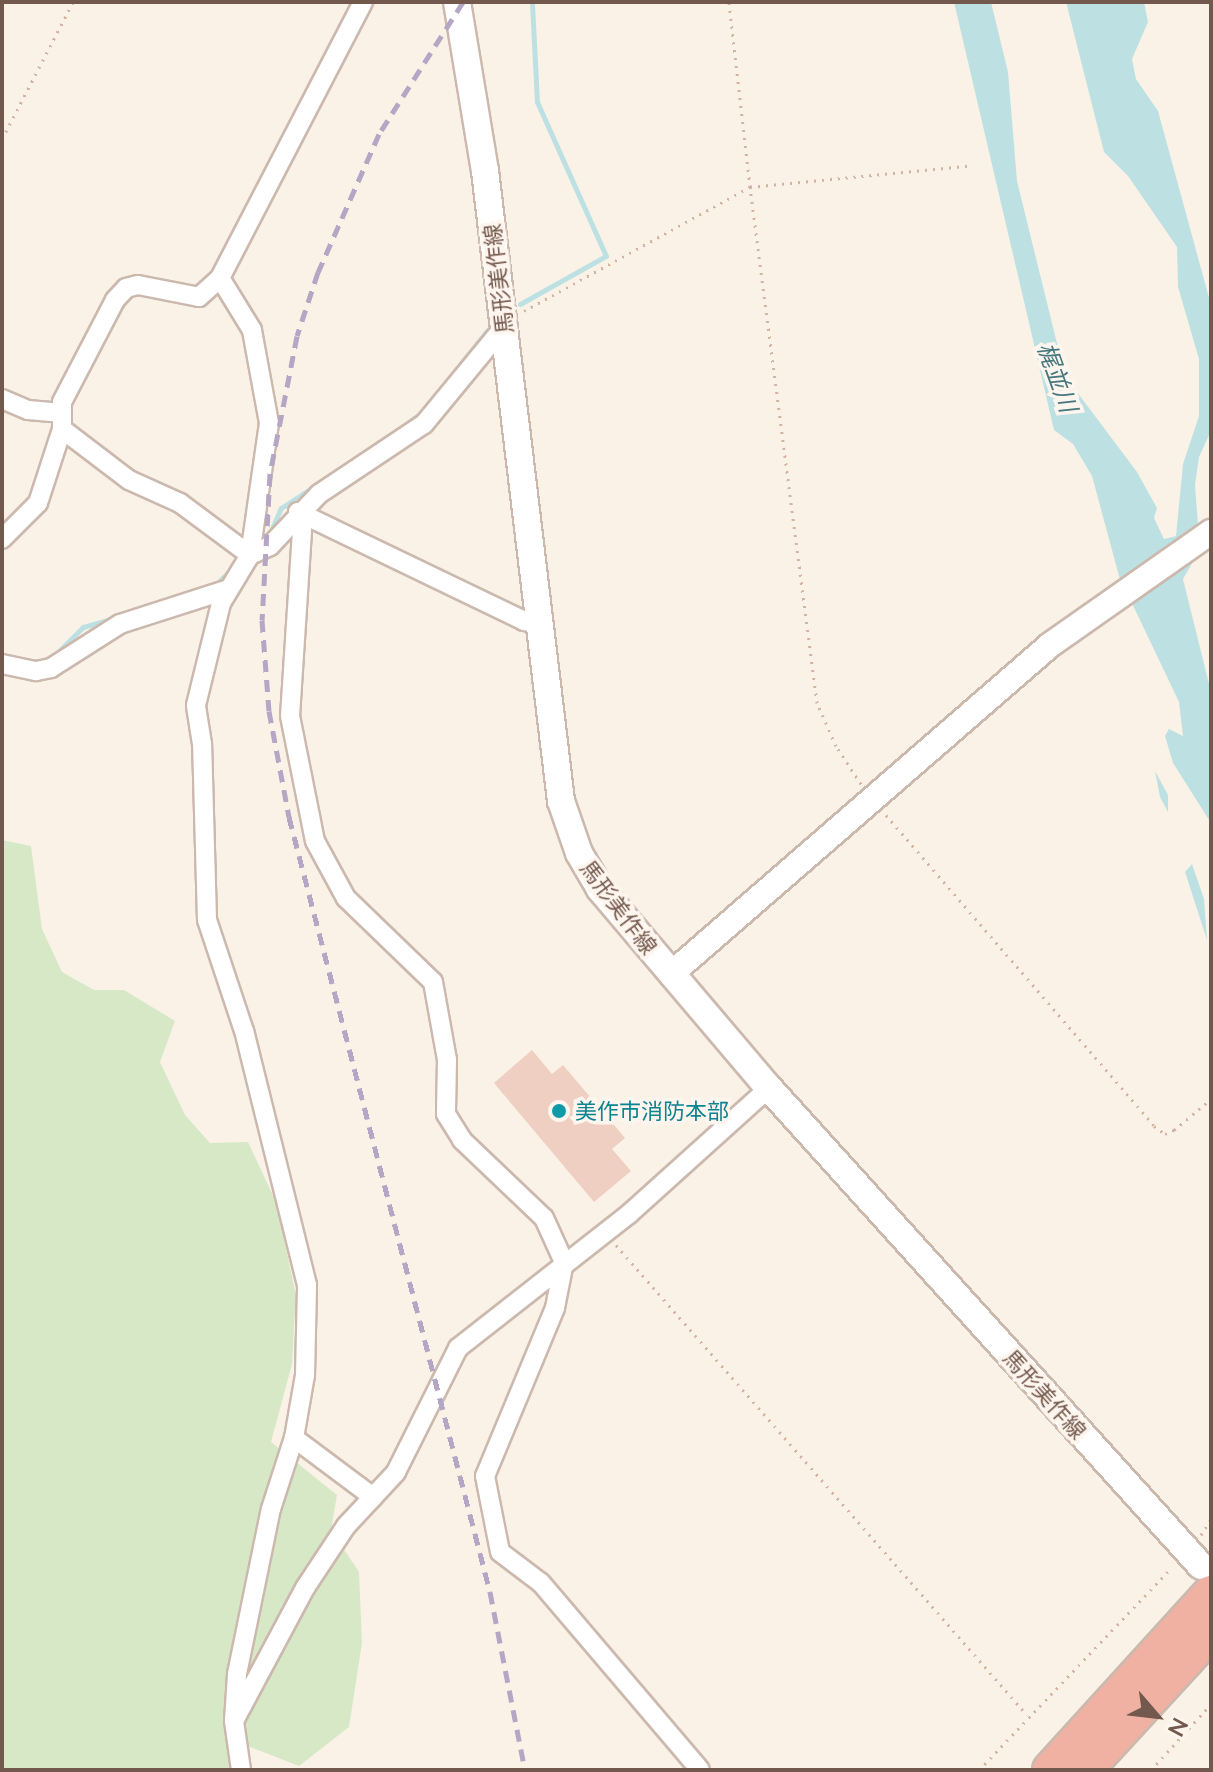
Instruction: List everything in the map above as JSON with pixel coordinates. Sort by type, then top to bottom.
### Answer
[{"type":"highway","points":[[1050,1770],[1200,1570]]},
{"type":"highway","points":[[1085,1770],[1211,1633]]},
{"type":"main road","name":"馬形美作線","points":[[457,2],[504,327],[561,801],[579,853],[600,889],[769,1088],[1200,1570]]},
{"type":"street","points":[[2,539],[38,503],[61,421],[126,288],[199,297],[220,278],[363,2]]},
{"type":"street","points":[[220,278],[245,313],[269,405],[250,555],[229,589],[196,689],[206,907],[244,1031],[307,1285],[305,1375],[294,1438],[271,1509],[237,1674],[234,1721],[241,1770]]},
{"type":"street","points":[[250,555],[270,546],[298,512],[424,424],[504,327]]},
{"type":"street","points":[[2,399],[61,421],[129,480],[201,516],[250,555]]},
{"type":"street","points":[[298,512],[524,621],[539,623]]},
{"type":"street","points":[[298,512],[302,531],[290,716],[315,841],[346,898],[433,982],[447,1060],[446,1114],[462,1140],[544,1218],[564,1262],[555,1308],[485,1476],[488,1507],[500,1552],[541,1583],[700,1770]]},
{"type":"street","points":[[671,974],[872,799],[1092,615],[1211,532]]},
{"type":"street","points":[[2,664],[36,671],[51,668],[120,624],[229,589]]},
{"type":"street","points":[[234,1721],[312,1577],[346,1526],[396,1472],[458,1348],[564,1262],[606,1233],[769,1088]]},
{"type":"street","points":[[294,1438],[373,1497]]},
{"type":"path","points":[[2,139],[73,2]]},
{"type":"path","points":[[729,2],[817,703],[836,746],[872,799],[1154,1126],[1165,1134],[1174,1130],[1211,1099]]},
{"type":"path","points":[[504,327],[750,187],[973,165]]},
{"type":"path","points":[[606,1233],[1027,1715]]},
{"type":"path","points":[[979,1770],[1027,1715],[1200,1570]]},
{"type":"path","points":[[1151,1770],[1211,1704]]},
{"type":"green space","points":[[2,840],[31,846],[42,929],[62,972],[94,990],[124,990],[175,1021],[160,1062],[185,1115],[210,1143],[248,1142],[276,1202],[296,1295],[292,1364],[271,1442],[337,1495],[331,1530],[359,1572],[362,1643],[349,1727],[299,1766],[250,1747],[228,1770],[2,1770]]},
{"type":"water","name":"梶並川","points":[[954,2],[991,2],[1008,72],[1017,181],[1065,376],[1137,472],[1157,508],[1154,518],[1164,539],[1176,536],[1183,464],[1199,416],[1199,359],[1178,287],[1177,247],[1128,176],[1104,152],[1066,2],[1144,2],[1148,22],[1132,59],[1136,79],[1158,111],[1211,305],[1211,431],[1199,457],[1195,485],[1198,525],[1194,560],[1183,579],[1211,692],[1211,823],[1173,763],[1165,736],[1169,729],[1183,736],[1179,702],[1119,576],[1092,476],[1073,444],[1054,430]]},
{"type":"water","points":[[1155,771],[1168,795],[1168,812],[1160,797]]},
{"type":"water","points":[[1192,864],[1204,899],[1207,940],[1185,872]]},
{"type":"building","name":"美作市消防本部","points":[[532,1050],[552,1074],[563,1065],[625,1138],[612,1149],[631,1171],[594,1202],[494,1083]]},
{"type":"waterway","points":[[520,304],[606,256],[537,102],[532,2]]},
{"type":"waterway","points":[[397,431],[422,412],[487,331]]},
{"type":"waterway","points":[[271,531],[281,508],[336,472]]},
{"type":"waterway","points":[[214,586],[235,566]]},
{"type":"waterway","points":[[53,657],[83,627],[117,617]]},
{"type":"railway","points":[[463,2],[379,134],[318,272],[297,336],[270,474],[262,620],[269,711],[289,817],[490,1592],[525,1770]]},
{"type":"place","name":"美作市消防本部","points":[[559,1111]]}]
